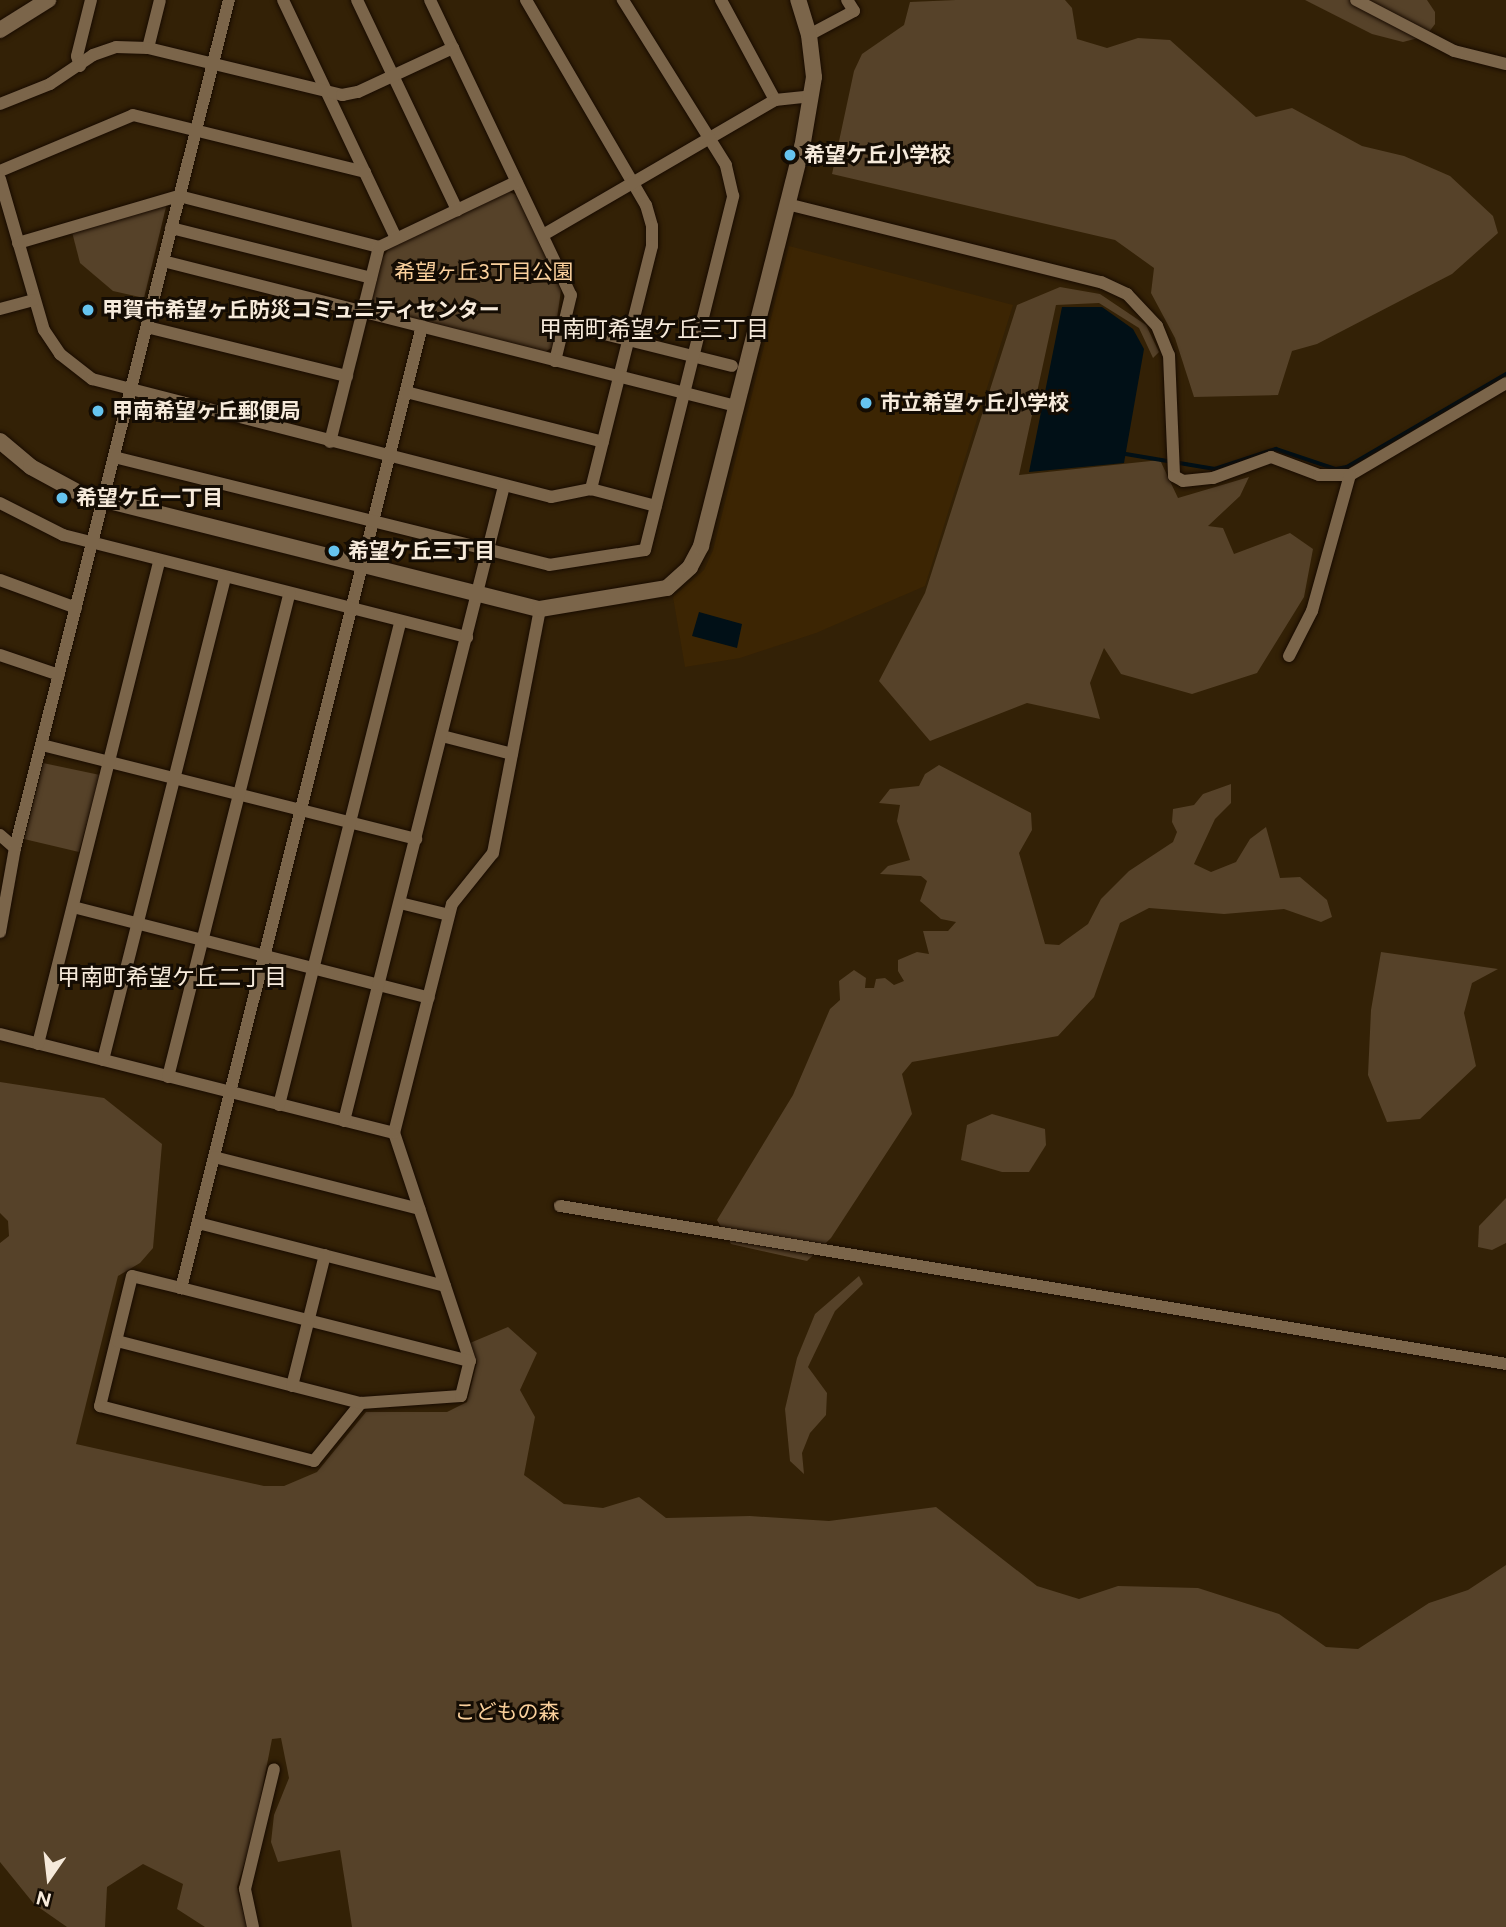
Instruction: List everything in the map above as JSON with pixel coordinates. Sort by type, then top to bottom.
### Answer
[{"type":"street","points":[[0,30],[48,0]]},
{"type":"street","points":[[80,66],[77,56],[91,0]]},
{"type":"street","points":[[148,48],[160,0]]},
{"type":"street","points":[[0,932],[15,848],[229,0]]},
{"type":"street","points":[[284,0],[396,238]]},
{"type":"street","points":[[357,0],[457,210]]},
{"type":"street","points":[[430,0],[571,295],[555,361]]},
{"type":"street","points":[[526,0],[650,215],[653,237],[591,489]]},
{"type":"street","points":[[114,457],[549,565],[645,550],[733,196],[726,166],[623,0]]},
{"type":"street","points":[[720,0],[775,100]]},
{"type":"street","points":[[0,441],[63,487],[103,500],[540,609],[648,594],[678,579],[701,546],[812,96],[809,35],[798,0]]},
{"type":"street","points":[[809,35],[853,11],[847,0]]},
{"type":"street","points":[[1356,0],[1454,51],[1506,64]]},
{"type":"street","points":[[0,104],[50,84],[116,47],[148,48],[327,93],[351,95],[453,48]]},
{"type":"street","points":[[543,235],[775,100],[812,96]]},
{"type":"street","points":[[0,172],[133,115],[365,172]]},
{"type":"street","points":[[0,179],[33,300],[60,354],[92,379],[130,392],[551,497],[591,489],[656,506]]},
{"type":"street","points":[[18,243],[179,196],[379,247],[516,182]]},
{"type":"street","points":[[787,204],[1101,282],[1127,294],[1157,326],[1169,355],[1174,473],[1183,481],[1213,478],[1270,457],[1319,475],[1350,475],[1506,383]]},
{"type":"street","points":[[172,228],[371,278]]},
{"type":"street","points":[[330,442],[379,247]]},
{"type":"street","points":[[163,261],[736,405]]},
{"type":"street","points":[[0,309],[33,300]]},
{"type":"street","points":[[564,324],[732,366]]},
{"type":"street","points":[[181,1288],[422,326]]},
{"type":"street","points":[[147,327],[347,376]]},
{"type":"street","points":[[406,392],[603,442]]},
{"type":"street","points":[[1289,656],[1312,611],[1350,475]]},
{"type":"street","points":[[344,1121],[504,486]]},
{"type":"street","points":[[0,503],[50,530],[92,543],[467,637]]},
{"type":"street","points":[[38,1044],[160,560]]},
{"type":"street","points":[[103,1060],[225,577]]},
{"type":"street","points":[[0,580],[76,608]]},
{"type":"street","points":[[168,1077],[290,593]]},
{"type":"street","points":[[117,1341],[361,1403],[461,1396],[470,1362],[394,1133],[449,915],[459,894],[493,853],[540,609]]},
{"type":"street","points":[[279,1105],[401,621]]},
{"type":"street","points":[[0,655],[59,675]]},
{"type":"street","points":[[442,736],[512,754]]},
{"type":"street","points":[[42,745],[416,839]]},
{"type":"street","points":[[0,835],[15,848]]},
{"type":"street","points":[[400,903],[449,915]]},
{"type":"street","points":[[73,907],[429,998]]},
{"type":"street","points":[[0,1034],[394,1133]]},
{"type":"street","points":[[214,1157],[420,1209]]},
{"type":"street","points":[[560,1206],[1506,1364]]},
{"type":"street","points":[[198,1223],[445,1286]]},
{"type":"street","points":[[292,1386],[325,1255]]},
{"type":"street","points":[[361,1403],[314,1461],[100,1406],[132,1276],[470,1362]]},
{"type":"street","points":[[253,1927],[245,1889],[274,1769]]},
{"type":"shaded area","name":"市立希望ヶ丘小学校","points":[[789,246],[1013,305],[925,586],[816,633],[740,658],[685,667],[673,597],[704,570],[713,550]]},
{"type":"shaded area","points":[[1062,307],[1102,307],[1133,329],[1144,349],[1124,463],[1029,472]]},
{"type":"shaded area","points":[[699,612],[742,624],[737,648],[692,636]]},
{"type":"green space","points":[[1065,0],[1072,8],[1077,39],[1107,48],[1138,38],[1170,40],[1256,117],[1292,108],[1362,146],[1404,156],[1450,176],[1493,216],[1498,233],[1452,274],[1317,344],[1292,351],[1278,395],[1194,397],[1175,338],[1151,293],[1154,268],[1115,240],[832,174],[854,71],[862,54],[904,25],[910,2]]},
{"type":"green space","points":[[1305,0],[1427,0],[1435,12],[1435,24],[1426,36],[1403,42],[1372,34]]},
{"type":"green space","name":"希望ヶ丘3丁目公園","points":[[507,191],[517,195],[561,290],[553,347],[545,352],[378,310],[371,301],[383,257],[391,246]]},
{"type":"green space","points":[[167,203],[144,298],[113,291],[80,263],[72,232]]},
{"type":"green space","points":[[1060,287],[1100,294],[1146,325],[1159,352],[1153,358],[1139,328],[1099,303],[1056,305],[1019,475],[1160,460],[1178,498],[1249,477],[1240,496],[1208,526],[1223,528],[1234,554],[1290,533],[1313,549],[1304,597],[1257,673],[1192,694],[1121,674],[1104,648],[1090,683],[1100,719],[1027,703],[930,741],[879,681],[925,593],[1017,305]]},
{"type":"green space","points":[[43,763],[100,775],[79,852],[24,839]]},
{"type":"green space","points":[[939,765],[1031,813],[1032,830],[1019,853],[1045,944],[1059,945],[1088,924],[1101,899],[1129,871],[1173,842],[1177,832],[1172,822],[1173,809],[1194,805],[1203,794],[1231,784],[1231,803],[1215,819],[1194,864],[1211,872],[1236,862],[1250,839],[1266,827],[1280,878],[1300,877],[1327,900],[1332,917],[1321,922],[1284,909],[1224,914],[1149,908],[1120,923],[1094,997],[1058,1036],[912,1062],[902,1074],[912,1114],[831,1238],[807,1261],[731,1244],[717,1220],[793,1095],[830,1009],[840,1000],[839,981],[854,970],[866,978],[865,988],[874,988],[876,979],[885,978],[894,985],[904,981],[898,971],[898,960],[917,952],[929,954],[923,931],[948,931],[956,922],[941,919],[920,901],[927,881],[921,876],[880,874],[888,866],[910,860],[897,821],[900,805],[879,803],[890,789],[919,786],[925,774]]},
{"type":"green space","points":[[1381,952],[1498,969],[1472,983],[1464,1013],[1476,1066],[1420,1119],[1387,1122],[1368,1075],[1371,1010]]},
{"type":"green space","name":"こどもの森","points":[[0,1082],[104,1098],[162,1144],[153,1248],[140,1263],[118,1276],[76,1444],[264,1486],[284,1486],[317,1472],[366,1412],[447,1412],[467,1402],[477,1362],[470,1343],[508,1327],[537,1353],[520,1390],[535,1417],[524,1475],[564,1504],[603,1508],[639,1497],[666,1518],[750,1516],[829,1521],[936,1507],[1037,1586],[1079,1599],[1118,1586],[1198,1588],[1279,1614],[1326,1647],[1358,1649],[1429,1603],[1468,1590],[1506,1565],[1506,1927],[352,1927],[340,1850],[278,1862],[271,1842],[274,1815],[289,1778],[281,1738],[272,1739],[253,1836],[237,1887],[247,1927],[205,1927],[177,1909],[183,1884],[143,1864],[107,1887],[105,1927],[67,1927],[34,1904],[0,1862],[0,1243],[9,1236],[8,1221],[0,1213]]},
{"type":"green space","points":[[992,1114],[1045,1129],[1046,1145],[1029,1172],[1002,1172],[961,1160],[967,1125]]},
{"type":"green space","points":[[1506,1198],[1506,1243],[1492,1250],[1478,1247],[1479,1226]]},
{"type":"green space","points":[[859,1276],[863,1284],[835,1311],[808,1367],[827,1393],[826,1415],[810,1433],[802,1453],[804,1474],[790,1461],[785,1409],[797,1358],[815,1314]]},
{"type":"waterway","points":[[1126,454],[1215,469],[1276,449],[1336,469],[1347,467],[1506,374]]},
{"type":"place","name":"希望ケ丘小学校","points":[[790,155]]},
{"type":"place","name":"甲賀市希望ヶ丘防災コミュニティセンター","points":[[88,310]]},
{"type":"place","name":"市立希望ヶ丘小学校","points":[[866,403]]},
{"type":"place","name":"甲南希望ヶ丘郵便局","points":[[98,411]]},
{"type":"place","name":"希望ケ丘一丁目","points":[[62,498]]},
{"type":"place","name":"希望ケ丘三丁目","points":[[334,551]]},
{"type":"district","name":"甲南町希望ケ丘三丁目","points":[[654,329]]},
{"type":"district","name":"甲南町希望ケ丘二丁目","points":[[172,977]]}]
